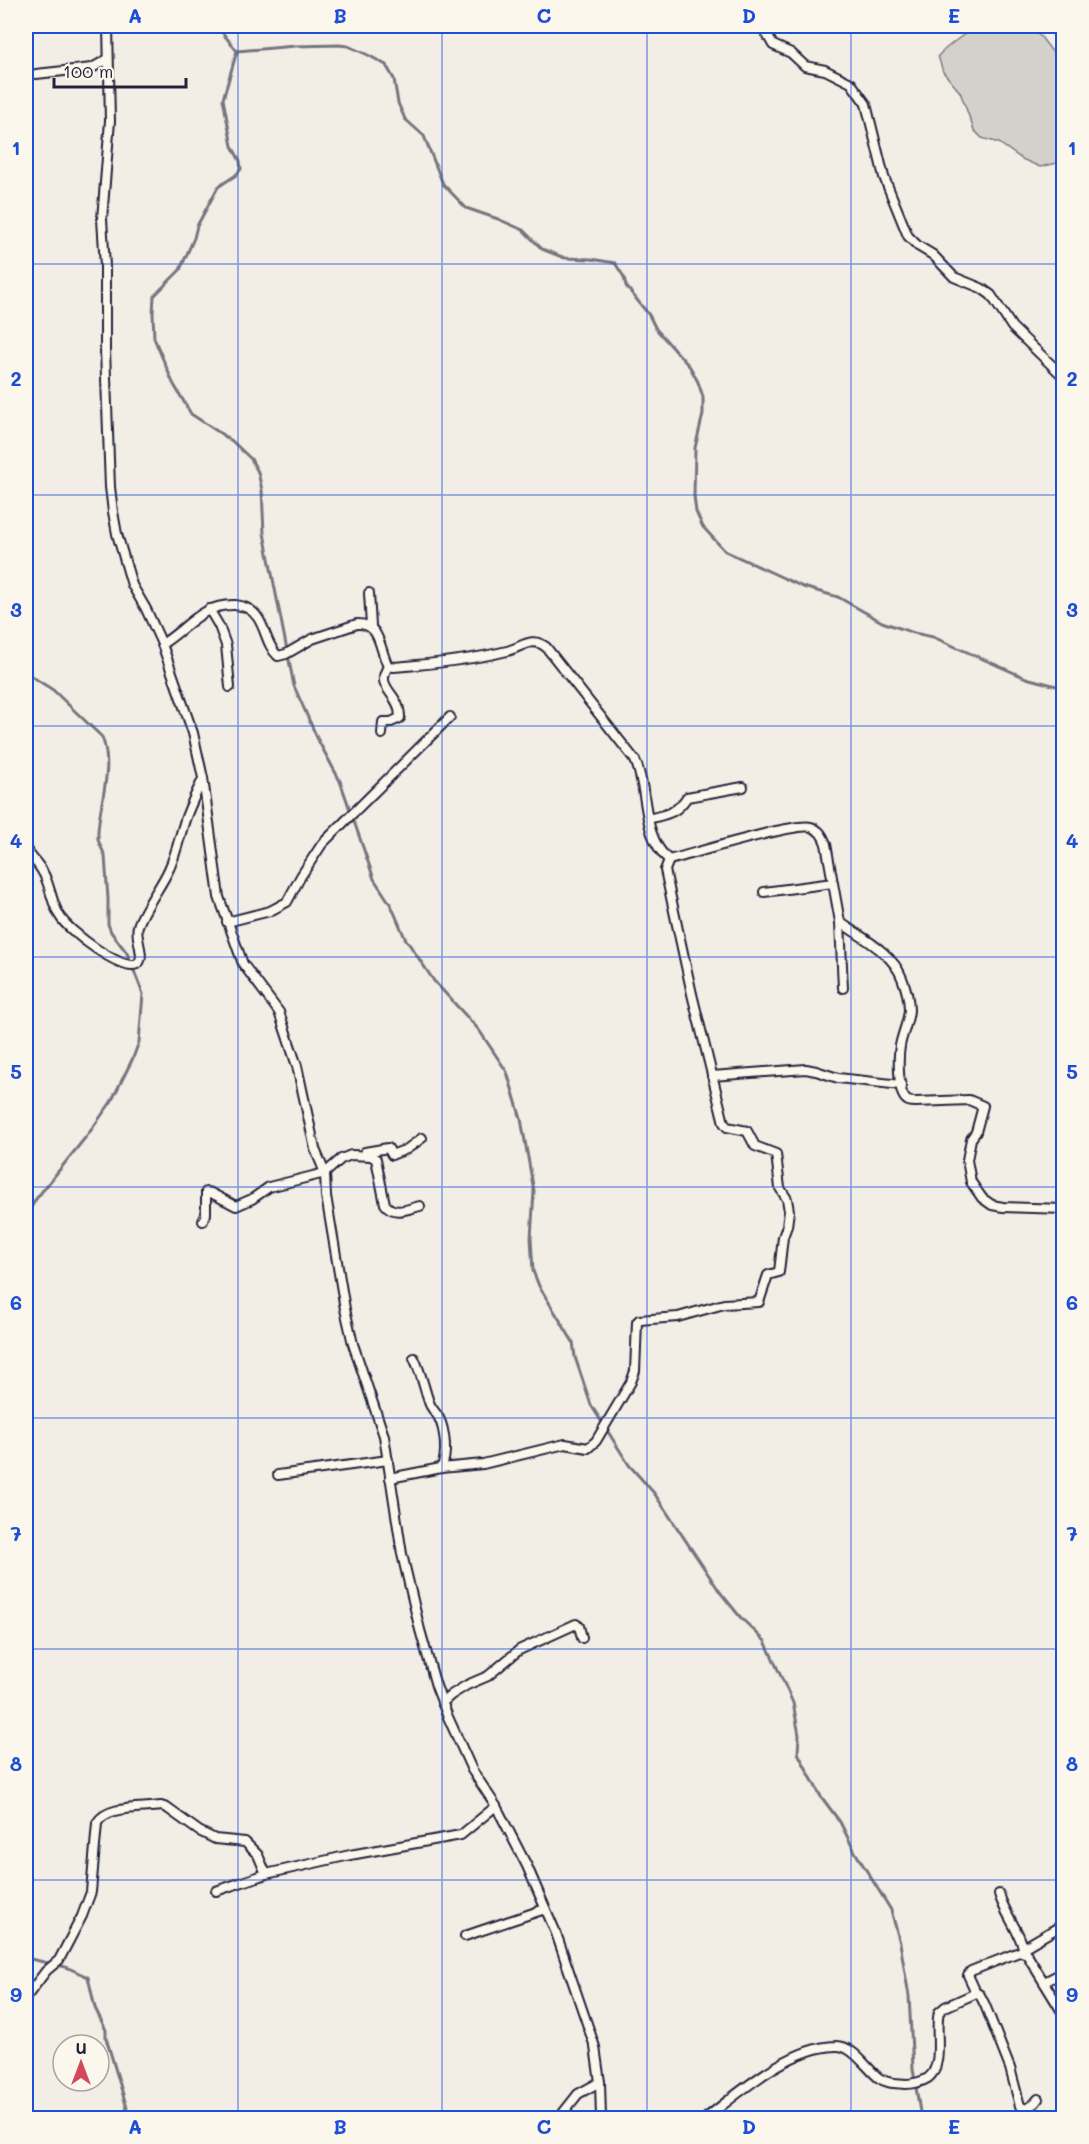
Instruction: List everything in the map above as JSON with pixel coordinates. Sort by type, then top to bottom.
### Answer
[{"type":"street","points":[[108,26],[110,121],[102,219],[110,487],[117,534],[132,585],[162,644],[193,733],[203,778],[219,897],[227,922],[243,964],[283,1021],[297,1066],[315,1149],[325,1173],[326,1196],[345,1309],[353,1344],[384,1436],[402,1554],[420,1630],[442,1703],[472,1770],[496,1806],[527,1866],[545,1909],[582,2005],[595,2047],[602,2118]]},
{"type":"street","points":[[762,26],[773,45],[791,53],[805,66],[825,70],[851,83],[866,104],[890,196],[908,236],[918,246],[933,255],[954,277],[981,288],[991,295],[1012,327],[1064,377]]},
{"type":"street","points":[[36,74],[92,68],[108,59]]},
{"type":"street","points":[[369,593],[371,626],[388,666],[384,681],[398,705],[400,718],[391,722],[383,722],[382,734]]},
{"type":"street","points":[[162,644],[177,635],[201,613],[225,605],[243,606],[250,609],[259,619],[271,648],[278,656],[312,639],[357,624],[371,626]]},
{"type":"street","points":[[209,609],[223,633],[230,687]]},
{"type":"street","points":[[388,666],[455,660],[507,651],[528,642],[540,642],[635,760],[648,819],[659,852],[669,860]]},
{"type":"street","points":[[227,922],[270,911],[287,902],[322,844],[450,717]]},
{"type":"street","points":[[26,849],[46,877],[60,917],[68,926],[104,954],[120,963],[131,966],[137,964],[142,954],[137,939],[139,922],[159,890],[176,854],[186,818],[203,778]]},
{"type":"street","points":[[648,819],[675,811],[680,808],[687,797],[743,787]]},
{"type":"street","points":[[390,1478],[441,1468],[483,1464],[564,1444],[588,1448],[596,1441],[631,1382],[635,1371],[637,1322],[639,1320],[678,1317],[724,1304],[759,1302],[767,1276],[770,1273],[779,1272],[789,1211],[780,1188],[776,1154],[755,1146],[747,1131],[727,1127],[712,1076],[664,870],[669,860],[804,826],[822,833],[840,922],[843,988]]},
{"type":"street","points":[[764,892],[833,883]]},
{"type":"street","points":[[840,922],[890,959],[903,979],[909,1010],[900,1045],[901,1085],[904,1098],[908,1102],[969,1100],[983,1106],[976,1131],[971,1138],[966,1160],[971,1182],[986,1202],[1003,1207],[1064,1209]]},
{"type":"street","points":[[712,1076],[806,1070],[823,1072],[838,1078],[901,1085]]},
{"type":"street","points":[[203,1221],[206,1214],[206,1192],[236,1206],[252,1199],[269,1187],[325,1173],[341,1159],[351,1155],[386,1148],[392,1155],[407,1149],[422,1138]]},
{"type":"street","points":[[351,1155],[371,1156],[376,1159],[385,1204],[389,1209],[400,1211],[420,1206]]},
{"type":"street","points":[[414,1358],[419,1367],[431,1409],[440,1419],[443,1431],[444,1461],[441,1468]]},
{"type":"street","points":[[278,1475],[388,1460]]},
{"type":"street","points":[[442,1703],[466,1685],[488,1676],[519,1650],[576,1624],[579,1626],[582,1638]]},
{"type":"street","points":[[27,1996],[46,1971],[59,1960],[82,1916],[91,1892],[97,1823],[104,1814],[161,1806],[167,1808],[199,1832],[215,1839],[244,1842],[258,1855],[266,1874]]},
{"type":"street","points":[[216,1891],[266,1874],[350,1855],[461,1835],[496,1806]]},
{"type":"street","points":[[999,1894],[1005,1913],[1022,1941],[1024,1950],[1064,2015]]},
{"type":"street","points":[[465,1936],[545,1909]]},
{"type":"street","points":[[1038,2099],[1029,2108],[1020,2106],[1012,2076],[985,2005],[980,1995],[974,1991],[968,1975],[971,1971],[1024,1950],[1064,1924]]},
{"type":"street","points":[[1044,1982],[1064,1972]]},
{"type":"street","points":[[706,2118],[794,2057],[819,2048],[840,2046],[854,2054],[880,2079],[892,2083],[912,2084],[929,2078],[933,2071],[939,2039],[939,2012],[971,1996],[974,1991]]},
{"type":"street","points":[[563,2113],[578,2094],[600,2082]]},
{"type":"shaded area","points":[[975,26],[1028,26],[1041,37],[1063,66],[1062,162],[1040,167],[1022,159],[999,143],[982,138],[974,130],[960,92],[943,72],[938,56]]},
{"type":"waterway","points":[[217,26],[237,51],[223,99],[232,146],[240,161],[241,169],[218,187],[197,226],[180,270],[154,296],[154,338],[173,383],[191,414],[232,441],[251,459],[258,472],[262,490],[264,533],[294,686],[318,740],[340,781],[374,879],[391,905],[405,938],[434,981],[479,1030],[507,1072],[521,1119],[534,1191],[531,1238],[533,1271],[539,1286],[573,1342],[575,1357],[591,1405],[629,1465],[654,1493],[720,1592],[741,1618],[765,1641],[793,1703],[799,1735],[798,1753],[820,1795],[840,1822],[855,1852],[891,1910],[900,1943],[909,1996],[913,2069],[921,2118]]},
{"type":"waterway","points":[[237,51],[339,45],[348,46],[386,65],[394,79],[398,103],[405,119],[424,136],[443,184],[466,208],[523,230],[542,249],[565,258],[615,263],[624,277],[626,286],[649,315],[656,329],[690,367],[698,382],[703,397],[703,414],[695,448],[696,512],[703,527],[725,551],[803,587],[838,597],[882,622],[933,637],[1026,678],[1064,688]]},
{"type":"waterway","points":[[26,317],[26,334]]},
{"type":"waterway","points":[[26,669],[31,676],[53,690],[102,737],[107,772],[98,840],[105,856],[108,924],[111,932],[127,953],[143,994],[139,1042],[111,1102],[36,1199],[26,1216]]},
{"type":"waterway","points":[[26,1958],[66,1967],[88,1977],[95,2008],[106,2030],[106,2038],[127,2108],[122,2118]]}]
